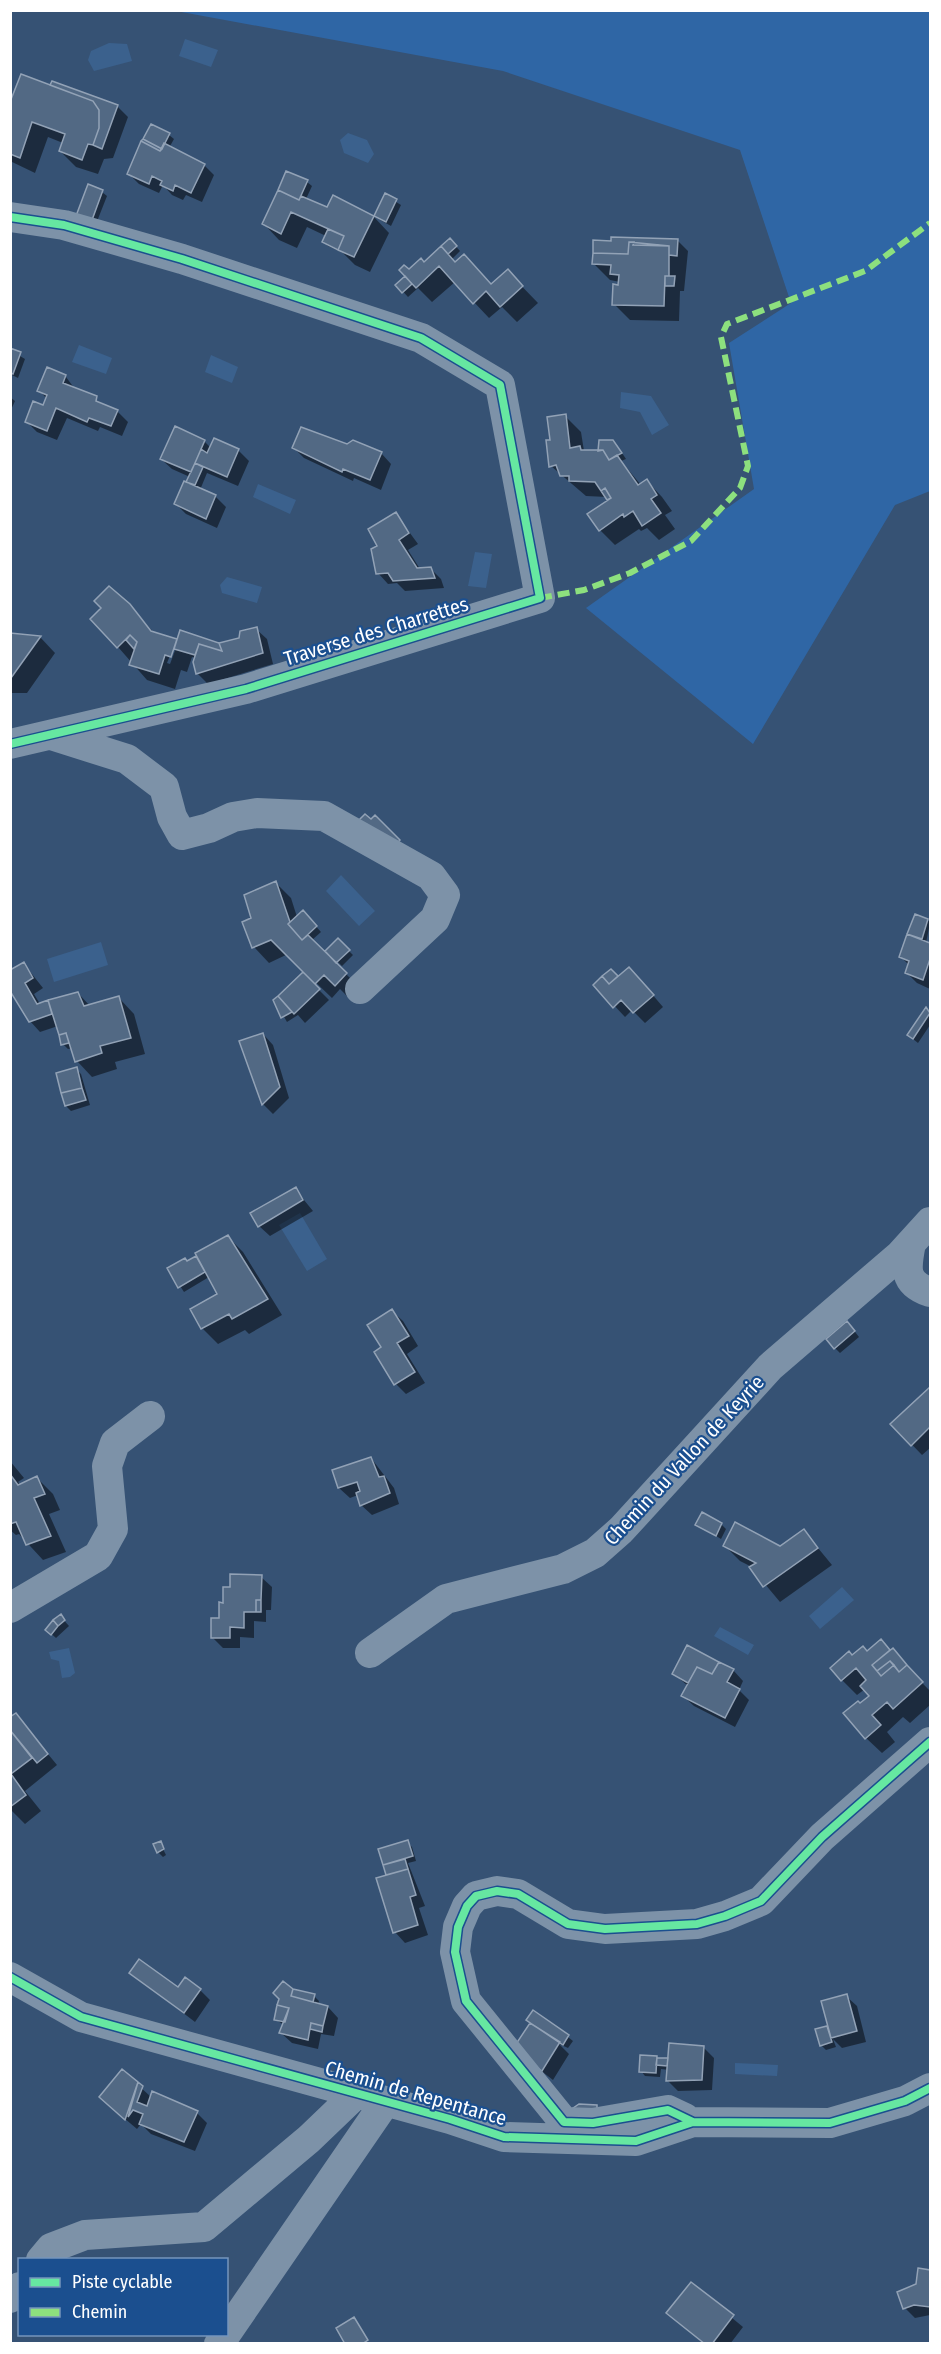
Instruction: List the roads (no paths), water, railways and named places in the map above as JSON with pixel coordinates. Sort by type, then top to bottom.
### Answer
[{"type":"street","name":"Traverse des Charrettes","points":[[10,217],[64,225],[182,259],[421,338],[500,385],[540,598],[246,689],[10,744]]},
{"type":"street","points":[[50,735],[127,759],[164,788],[172,817],[182,835],[209,828],[233,817],[257,813],[324,816],[431,876],[445,895],[435,919],[360,989]]},
{"type":"street","name":"Chemin du Vallon de Keyrie","points":[[370,1653],[446,1599],[563,1569],[595,1553],[621,1530],[770,1367],[910,1243],[930,1222]]},
{"type":"street","points":[[910,1243],[907,1266],[909,1278],[917,1288],[930,1292]]},
{"type":"street","points":[[10,1608],[98,1556],[113,1529],[107,1466],[115,1443],[150,1416]]},
{"type":"street","points":[[693,2122],[668,2110],[593,2123],[564,2122],[466,2001],[455,1952],[458,1927],[467,1905],[476,1896],[496,1891],[518,1894],[568,1924],[605,1929],[697,1924],[725,1916],[762,1901],[822,1837],[930,1742]]},
{"type":"street","name":"Chemin de Repentance","points":[[10,1977],[81,2017],[386,2101],[504,2137],[636,2141],[693,2122],[830,2123],[905,2101],[930,2088]]},
{"type":"street","points":[[42,2258],[51,2248],[85,2235],[204,2227],[309,2139],[357,2093]]},
{"type":"street","points":[[228,2330],[386,2101]]}]
